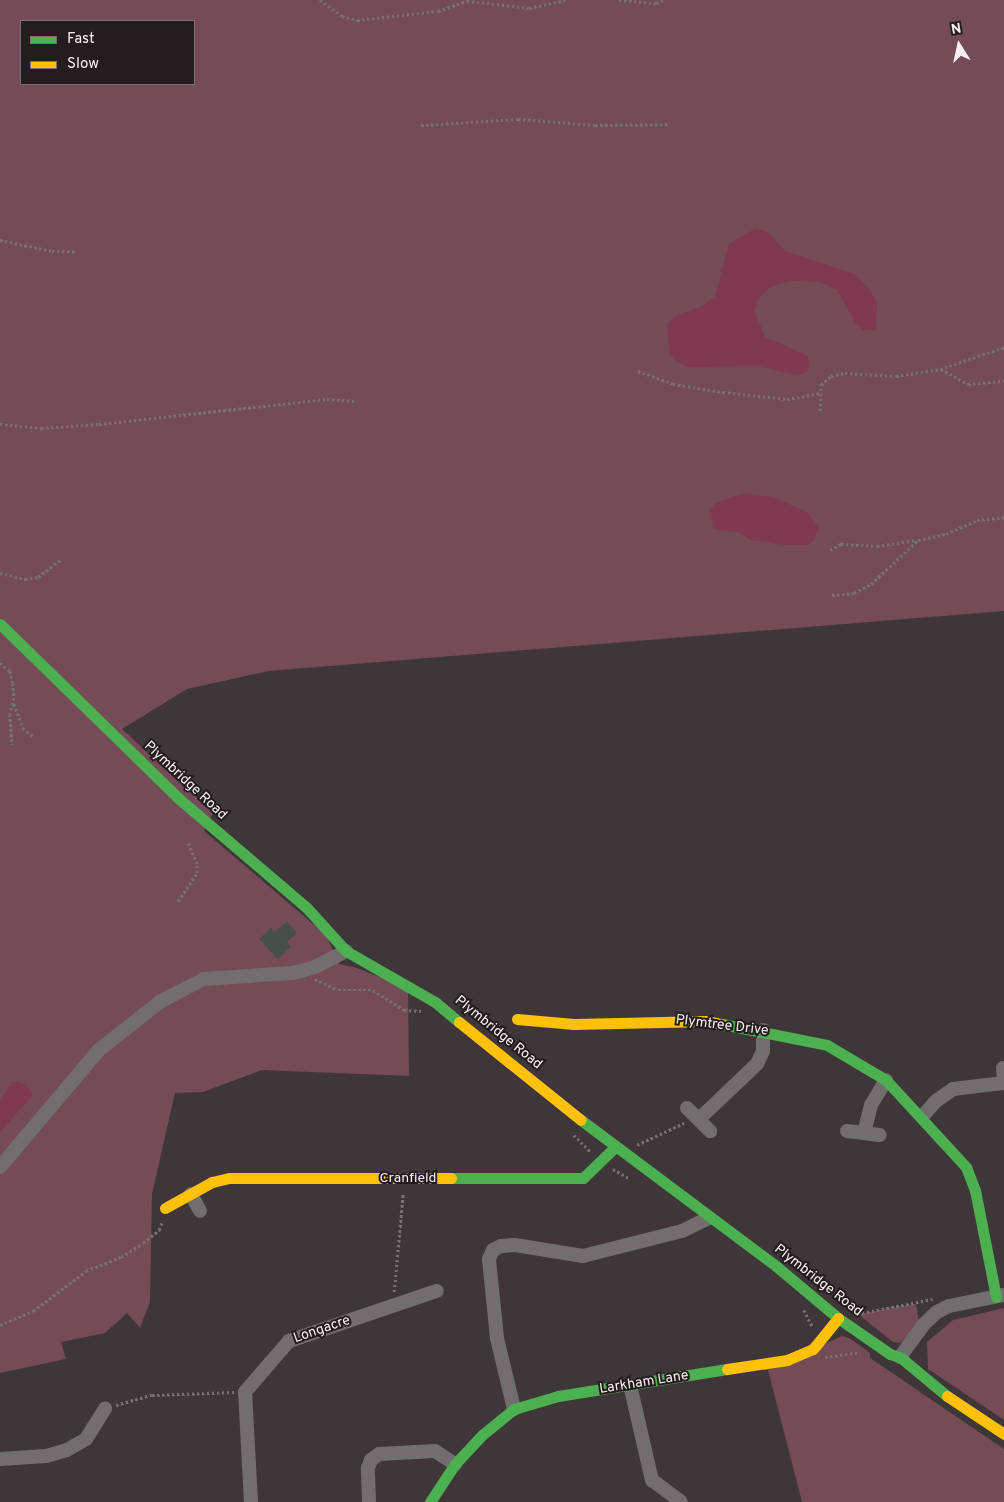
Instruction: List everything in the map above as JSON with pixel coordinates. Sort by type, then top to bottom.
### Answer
[{"type":"street","name":"Plymbridge Road","points":[[0,624],[177,797],[306,908],[346,950],[435,1002],[618,1150],[776,1266],[840,1319],[877,1345],[900,1357],[941,1392],[1004,1434]]},
{"type":"street","points":[[0,1167],[99,1050],[161,1001],[204,979],[265,976],[307,969],[346,950]]},
{"type":"street","name":"Plymtree Drive","points":[[517,1019],[574,1024],[706,1021],[763,1030],[827,1046],[886,1080],[966,1167],[975,1190],[1000,1296]]},
{"type":"street","points":[[699,1119],[757,1064],[762,1051],[763,1030]]},
{"type":"street","points":[[864,1133],[871,1105],[886,1080]]},
{"type":"street","points":[[922,1117],[936,1101],[953,1089],[1004,1083]]},
{"type":"street","points":[[687,1108],[710,1131]]},
{"type":"street","points":[[847,1130],[880,1135]]},
{"type":"street","name":"Cranfield","points":[[165,1208],[212,1182],[230,1178],[583,1178],[618,1150]]},
{"type":"street","points":[[191,1194],[200,1211]]},
{"type":"street","points":[[514,1409],[497,1338],[489,1259],[493,1250],[501,1246],[515,1246],[583,1256],[682,1231],[709,1218]]},
{"type":"street","name":"Longacre","points":[[245,1392],[289,1341],[437,1292]]},
{"type":"street","points":[[900,1357],[924,1324],[937,1312],[949,1306],[1000,1296]]},
{"type":"street","name":"Larkham Lane","points":[[430,1502],[455,1464],[482,1435],[514,1409],[558,1396],[802,1356],[819,1342],[840,1319]]},
{"type":"street","points":[[630,1385],[652,1480],[681,1502]]},
{"type":"street","points":[[245,1392],[252,1502]]},
{"type":"street","points":[[0,1459],[46,1456],[67,1450],[86,1440],[105,1409]]},
{"type":"street","points":[[369,1502],[368,1468],[370,1460],[380,1454],[435,1451],[455,1464]]},
{"type":"path","points":[[320,0],[342,16],[357,20],[438,11],[467,1],[529,8],[566,0]]},
{"type":"path","points":[[619,0],[646,3],[664,0]]},
{"type":"path","points":[[421,125],[518,119],[595,125],[668,124]]},
{"type":"path","points":[[0,240],[52,252],[77,252]]},
{"type":"path","points":[[820,411],[821,385],[831,376],[844,372],[896,376],[941,369],[1004,348]]},
{"type":"path","points":[[941,369],[968,384],[1004,382]]},
{"type":"path","points":[[638,371],[673,384],[723,392],[787,399],[821,393]]},
{"type":"path","points":[[0,424],[41,428],[99,424],[327,399],[354,400]]},
{"type":"path","points":[[830,550],[841,544],[877,546],[918,540],[946,534],[977,520],[1004,517]]},
{"type":"path","points":[[832,595],[854,593],[871,584],[918,540]]},
{"type":"path","points":[[0,573],[25,579],[38,578],[61,559]]},
{"type":"path","points":[[0,664],[10,671],[13,702],[23,728],[33,736]]},
{"type":"path","points":[[12,745],[10,714],[13,702]]},
{"type":"path","points":[[178,901],[197,873],[198,864],[186,842]]},
{"type":"path","points":[[307,969],[326,986],[338,990],[373,990],[404,1010],[424,1010],[435,1002]]},
{"type":"path","points":[[618,1150],[673,1128]]},
{"type":"path","points":[[392,1306],[404,1179]]},
{"type":"path","points":[[0,1325],[33,1311],[86,1271],[121,1257],[143,1243],[160,1230],[165,1208]]},
{"type":"path","points":[[840,1319],[860,1312],[941,1297]]},
{"type":"path","points":[[803,1309],[819,1342]]},
{"type":"path","points":[[802,1356],[843,1355],[872,1350],[877,1345]]},
{"type":"path","points":[[105,1409],[152,1395],[245,1392]]},
{"type":"shaded area","points":[[0,0],[1004,0],[1004,611],[269,671],[187,689],[122,729],[213,813],[204,831],[326,935],[339,964],[357,968],[408,988],[409,1076],[262,1070],[203,1092],[175,1093],[152,1194],[150,1302],[140,1328],[127,1313],[105,1333],[61,1342],[66,1359],[0,1373]]},
{"type":"shaded area","points":[[756,228],[770,234],[785,251],[854,274],[869,288],[877,303],[876,330],[863,330],[855,322],[837,290],[820,282],[790,281],[771,287],[758,299],[754,310],[765,337],[808,356],[810,365],[807,372],[798,375],[756,366],[688,367],[675,361],[669,350],[667,324],[679,314],[701,307],[715,296],[729,244]]},
{"type":"shaded area","points":[[745,493],[776,498],[808,513],[818,527],[814,540],[807,545],[785,545],[750,540],[741,533],[713,529],[711,510],[715,503]]},
{"type":"shaded area","points":[[13,1081],[26,1084],[33,1095],[0,1132],[0,1100]]},
{"type":"shaded area","points":[[916,1304],[919,1322],[901,1343],[893,1342],[858,1314]]},
{"type":"shaded area","points":[[1004,1308],[1004,1420],[928,1369],[927,1342],[953,1320]]},
{"type":"shaded area","points":[[842,1336],[851,1339],[870,1353],[870,1358],[1004,1449],[1004,1502],[802,1502],[768,1370]]},
{"type":"building","points":[[287,922],[297,933],[287,942],[291,947],[278,959],[259,939],[271,928],[275,932]]},
{"type":"traffic: fast","points":[[0,624],[177,797],[307,908],[346,951],[435,1002],[459,1022]]},
{"type":"traffic: fast","points":[[722,1024],[827,1045],[886,1080],[966,1167],[975,1190],[996,1297]]},
{"type":"traffic: fast","points":[[581,1120],[776,1266],[838,1318],[890,1354],[900,1357],[947,1396]]},
{"type":"traffic: fast","points":[[451,1178],[583,1178],[615,1147]]},
{"type":"traffic: fast","points":[[430,1502],[455,1464],[482,1435],[514,1409],[558,1396],[727,1369]]},
{"type":"traffic: slow","points":[[517,1019],[574,1024],[706,1021],[722,1024]]},
{"type":"traffic: slow","points":[[459,1022],[581,1120]]},
{"type":"traffic: slow","points":[[165,1208],[212,1182],[230,1178],[451,1178]]},
{"type":"traffic: slow","points":[[727,1369],[787,1360],[813,1349],[838,1318]]},
{"type":"traffic: slow","points":[[947,1396],[1004,1434]]}]
